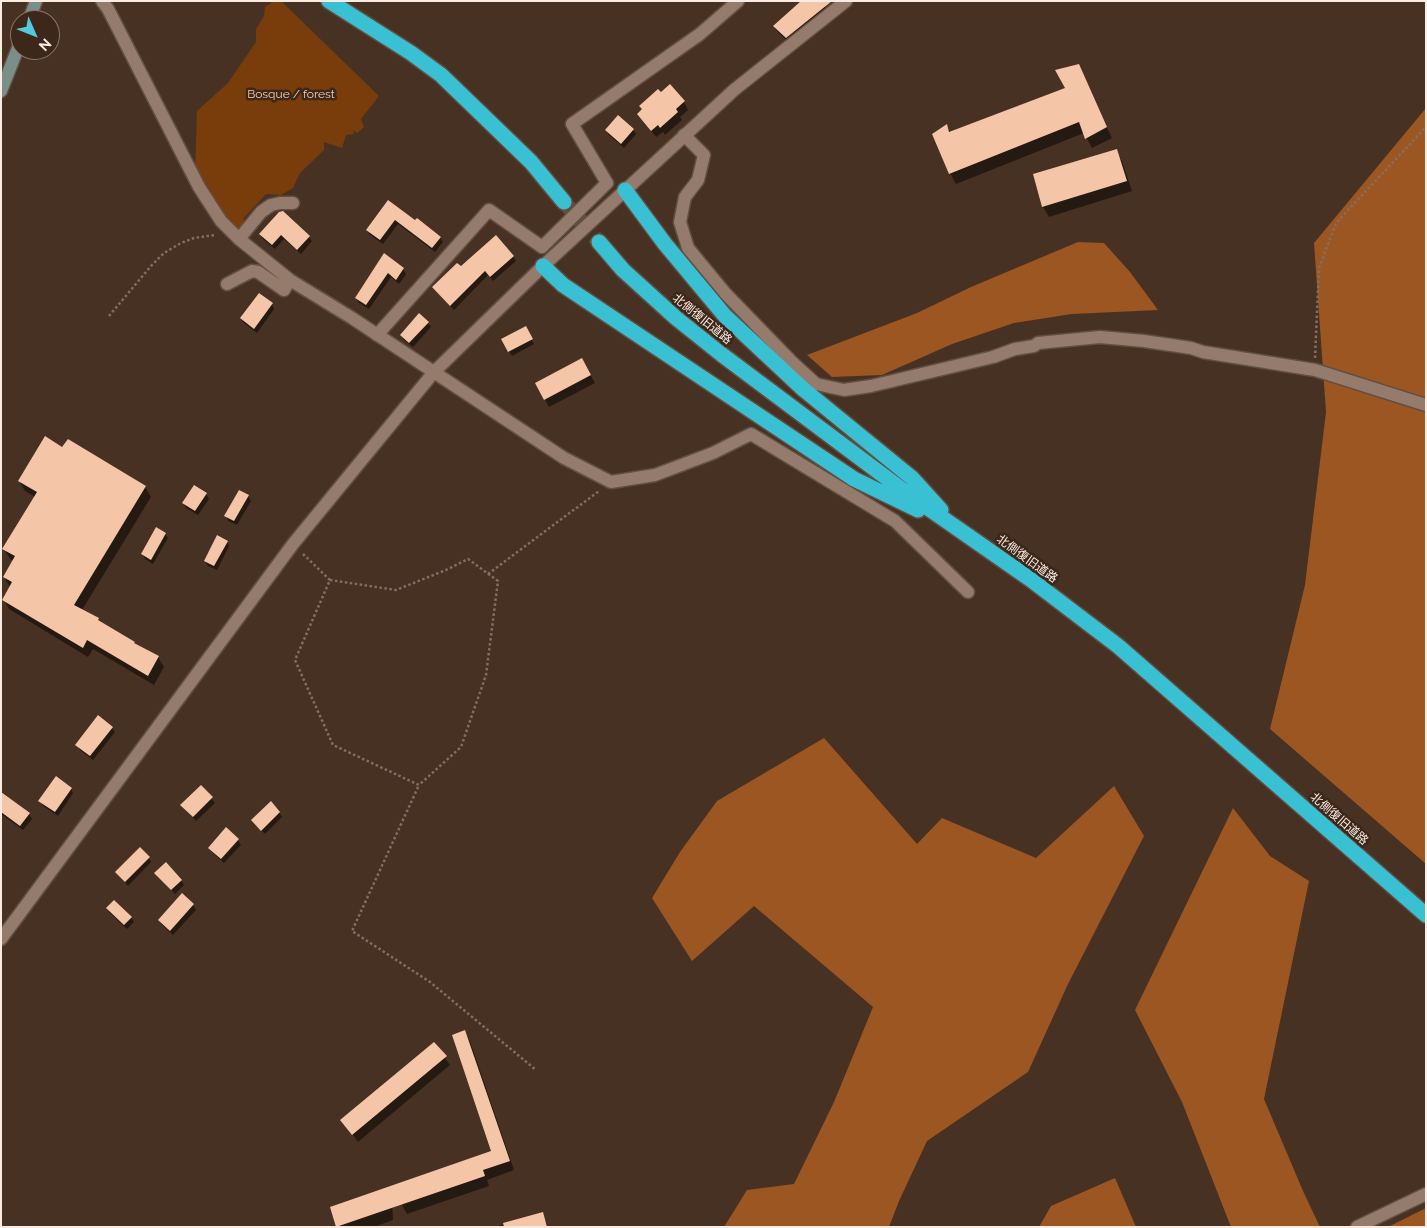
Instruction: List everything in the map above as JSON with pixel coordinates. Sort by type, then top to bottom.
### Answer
[{"type":"highway","points":[[330,1],[412,53],[441,75],[531,162],[564,202]]},
{"type":"highway","points":[[625,190],[665,244],[725,316],[803,389],[912,478],[962,532]]},
{"type":"highway","name":"北側復旧道路","points":[[599,242],[623,270],[683,324],[908,494],[1030,578],[1118,646],[1426,916]]},
{"type":"highway","points":[[543,266],[563,285],[854,478],[962,532]]},
{"type":"main road","points":[[1,91],[13,60]]},
{"type":"street","points":[[102,1],[108,9],[199,187],[221,222],[290,280],[564,458],[611,482],[655,475],[713,453],[751,434],[895,521],[968,592]]},
{"type":"street","points":[[377,335],[489,210],[542,247],[607,182],[572,124],[700,34],[738,1]]},
{"type":"street","points":[[1,939],[293,544],[434,372],[543,266],[684,135],[734,90],[846,1]]},
{"type":"street","points":[[684,135],[704,155],[698,180],[685,197],[680,222],[688,248],[726,294],[816,384],[844,390],[871,386],[994,357],[1015,349],[1034,346],[1038,343],[1100,337],[1172,345],[1203,352],[1315,370],[1426,405]]},
{"type":"street","points":[[237,237],[261,212],[271,205],[280,203],[293,204]]},
{"type":"street","points":[[227,284],[252,271],[258,272],[284,290],[290,280]]},
{"type":"street","points":[[1357,1227],[1426,1194]]},
{"type":"path","points":[[1315,370],[1319,268],[1336,223],[1426,128]]},
{"type":"path","points":[[109,316],[164,253],[194,238],[210,235],[237,237]]},
{"type":"path","points":[[488,574],[611,482]]},
{"type":"path","points":[[293,544],[330,580],[396,590],[468,559],[498,581],[486,675],[461,747],[419,786],[352,931],[430,982],[536,1070]]},
{"type":"path","points":[[330,580],[294,660],[333,745],[419,786]]},
{"type":"green space","name":"Bosque / forest","points":[[274,1],[281,1],[379,96],[361,119],[364,127],[357,133],[353,130],[354,134],[346,135],[342,148],[324,142],[324,150],[300,173],[293,188],[281,195],[266,194],[244,218],[242,246],[195,172],[197,111],[228,83],[256,42],[256,29],[264,16],[265,7]]},
{"type":"shaded area","points":[[1426,108],[1426,864],[1270,729],[1305,585],[1326,412],[1314,243]]},
{"type":"shaded area","points":[[1078,242],[1104,243],[1130,272],[1158,310],[1072,314],[1014,323],[952,344],[882,375],[832,377],[807,355],[917,313],[971,287]]},
{"type":"shaded area","points":[[824,738],[917,844],[942,818],[1036,858],[1114,786],[1144,836],[1068,984],[1028,1072],[927,1141],[889,1227],[724,1227],[747,1190],[794,1184],[834,1102],[873,1007],[754,906],[692,961],[652,898],[680,852],[717,801]]},
{"type":"shaded area","points":[[1233,808],[1270,856],[1309,881],[1264,1099],[1320,1227],[1231,1227],[1182,1102],[1135,1010]]},
{"type":"shaded area","points":[[1115,1178],[1136,1227],[1039,1227],[1051,1206]]},
{"type":"shaded area","points":[[1426,1208],[1426,1227],[1388,1227]]},
{"type":"building","points":[[801,1],[832,1],[786,38],[773,26]]},
{"type":"building","points":[[1079,64],[1107,127],[1085,139],[1079,122],[949,174],[932,134],[947,124],[949,132],[1065,88],[1055,70]]},
{"type":"building","points":[[670,84],[685,101],[676,109],[678,112],[660,128],[658,125],[651,131],[637,114],[642,109],[639,106],[658,89],[661,92]]},
{"type":"building","points":[[618,115],[634,129],[621,144],[605,130]]},
{"type":"building","points":[[1117,149],[1127,181],[1042,207],[1033,174]]},
{"type":"building","points":[[388,200],[415,220],[417,218],[441,237],[432,248],[395,220],[380,240],[366,230]]},
{"type":"building","points":[[283,211],[310,236],[297,250],[281,235],[272,245],[259,234],[279,212]]},
{"type":"building","points":[[496,235],[514,256],[490,277],[485,271],[450,306],[432,287],[457,263],[461,266]]},
{"type":"building","points":[[384,253],[404,268],[396,280],[388,273],[366,305],[355,298]]},
{"type":"building","points":[[259,293],[273,303],[254,329],[240,318]]},
{"type":"building","points":[[419,313],[429,322],[409,343],[400,335]]},
{"type":"building","points":[[526,326],[533,339],[508,352],[501,339]]},
{"type":"building","points":[[582,358],[591,375],[544,400],[535,383]]},
{"type":"building","points":[[45,436],[62,447],[68,439],[146,486],[74,605],[99,618],[98,620],[134,643],[159,656],[148,676],[87,640],[83,648],[2,600],[12,582],[3,577],[15,556],[2,549],[37,492],[18,481]]},
{"type":"building","points":[[194,485],[207,493],[195,511],[182,503]]},
{"type":"building","points":[[239,490],[249,495],[234,521],[224,516]]},
{"type":"building","points":[[156,527],[166,533],[151,560],[141,554]]},
{"type":"building","points":[[217,535],[228,541],[214,566],[204,561]]},
{"type":"building","points":[[98,715],[113,727],[90,756],[75,745]]},
{"type":"building","points":[[56,776],[72,788],[55,812],[38,801]]},
{"type":"building","points":[[201,785],[213,797],[193,817],[180,805]]},
{"type":"building","points":[[1,792],[30,813],[20,826],[1,812]]},
{"type":"building","points":[[271,801],[280,812],[261,831],[251,820]]},
{"type":"building","points":[[226,827],[239,839],[221,859],[208,848]]},
{"type":"building","points":[[140,847],[150,857],[125,882],[115,872]]},
{"type":"building","points":[[166,862],[182,880],[171,890],[154,873]]},
{"type":"building","points":[[182,893],[194,904],[170,931],[158,920]]},
{"type":"building","points":[[114,900],[132,917],[124,925],[106,908]]},
{"type":"building","points":[[465,1030],[510,1161],[483,1170],[485,1176],[336,1227],[330,1207],[491,1151],[452,1035]]},
{"type":"building","points":[[434,1042],[447,1056],[352,1135],[340,1120]]},
{"type":"building","points":[[543,1212],[547,1227],[504,1227],[503,1223]]},
{"type":"tunnel","points":[[564,202],[599,242]]}]
